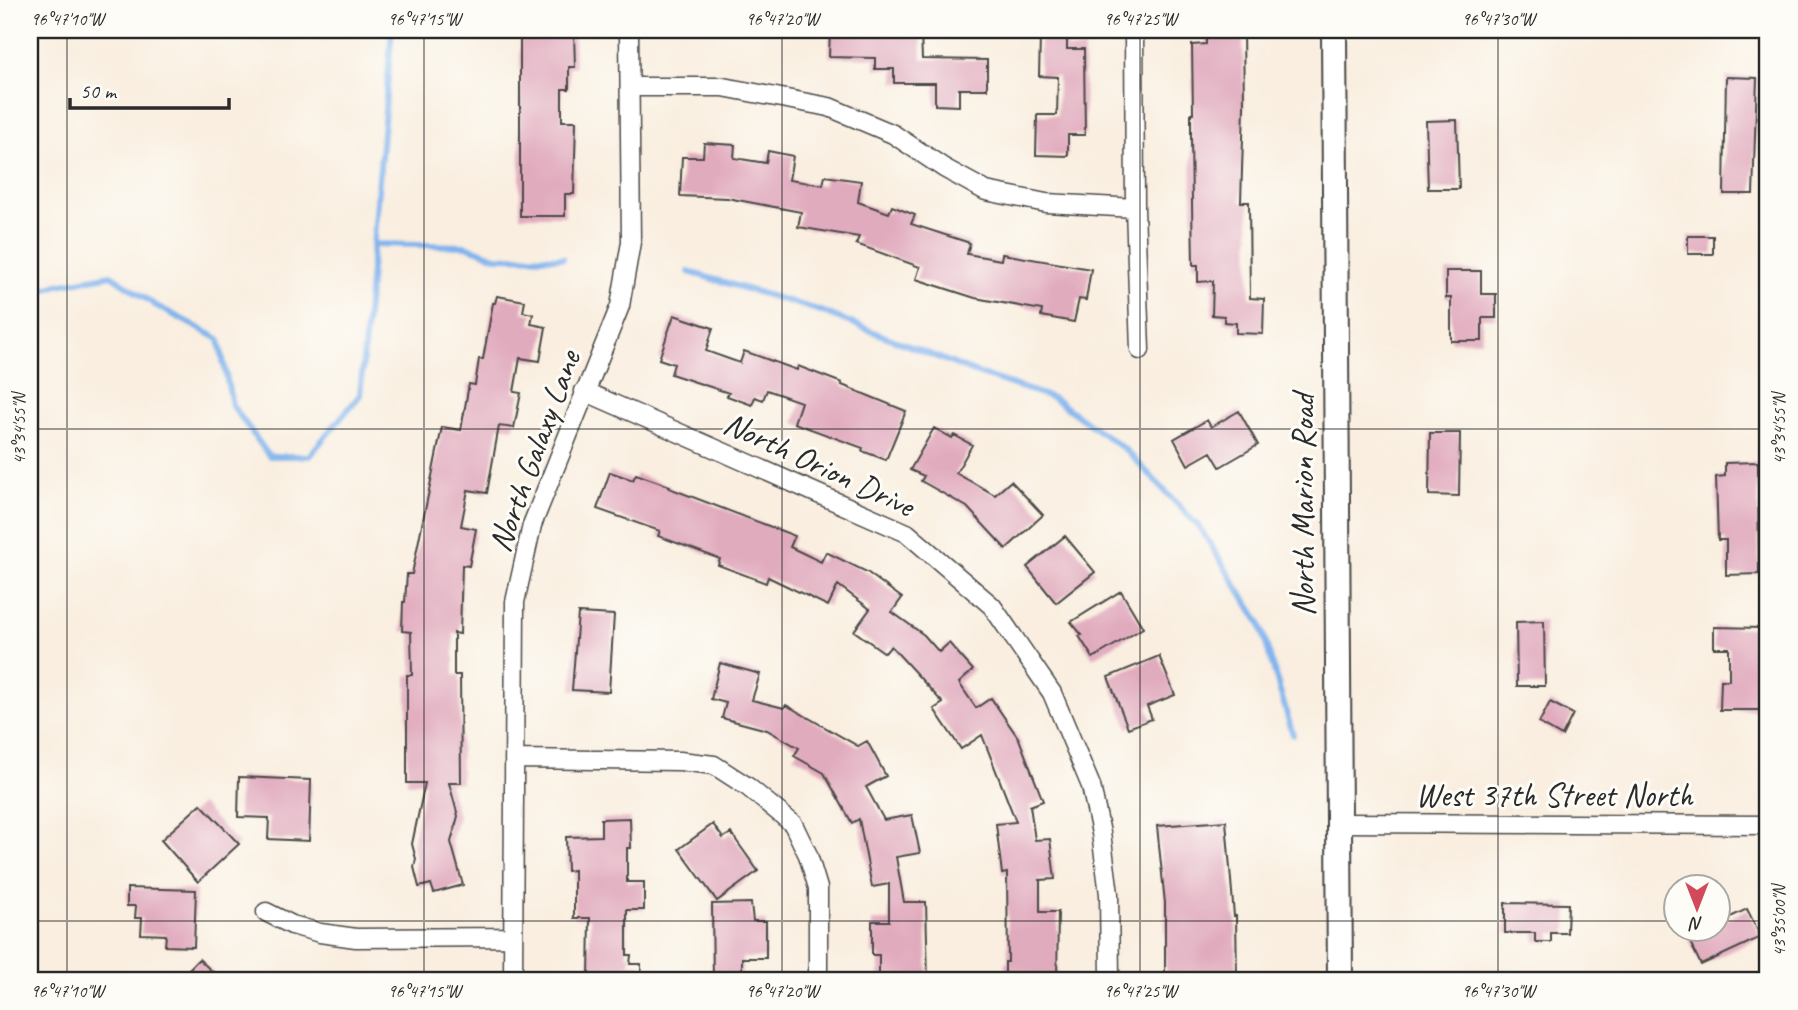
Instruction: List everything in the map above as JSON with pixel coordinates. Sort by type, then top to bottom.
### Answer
[{"type":"main road","name":"North Marion Road","points":[[1334,30],[1340,980]]},
{"type":"street","name":"North Galaxy Lane","points":[[513,980],[515,602],[532,525],[620,306],[631,242],[629,30]]},
{"type":"street","points":[[1135,30],[1135,208],[1140,350]]},
{"type":"street","points":[[630,87],[723,88],[829,107],[893,134],[986,191],[1046,203],[1135,208]]},
{"type":"street","name":"North Orion Drive","points":[[584,391],[907,533],[992,606],[1052,693],[1091,786],[1101,833],[1109,894],[1110,980]]},
{"type":"street","points":[[514,759],[680,761],[714,765],[748,787],[793,824],[808,855],[818,888],[818,980]]},
{"type":"street","name":"West 37th Street North","points":[[1339,823],[1768,825]]},
{"type":"street","points":[[266,912],[292,925],[320,933],[356,938],[513,937]]},
{"type":"building","points":[[830,30],[855,30],[854,33],[921,32],[922,59],[987,60],[987,89],[959,89],[959,106],[935,105],[935,83],[894,83],[894,69],[875,69],[875,58],[829,57]]},
{"type":"building","points":[[1206,30],[1243,30],[1241,202],[1249,202],[1250,298],[1264,299],[1263,334],[1236,333],[1236,323],[1224,322],[1224,316],[1212,315],[1213,281],[1198,282],[1198,265],[1193,265],[1192,45],[1206,44]]},
{"type":"building","points":[[520,32],[574,32],[575,67],[569,67],[569,89],[562,89],[562,121],[576,121],[574,194],[565,194],[565,216],[520,216]]},
{"type":"building","points":[[1040,37],[1067,37],[1067,49],[1084,49],[1085,135],[1068,135],[1068,156],[1036,155],[1037,115],[1057,115],[1058,77],[1039,76]]},
{"type":"building","points":[[1726,77],[1757,78],[1753,194],[1724,194]]},
{"type":"building","points":[[1457,120],[1459,189],[1428,189],[1426,121]]},
{"type":"building","points":[[704,143],[735,145],[734,158],[766,163],[768,151],[793,156],[789,180],[823,185],[825,176],[861,181],[858,202],[889,213],[892,206],[915,215],[911,224],[970,243],[967,254],[1001,260],[1002,254],[1091,269],[1086,300],[1079,299],[1074,322],[1041,316],[1042,310],[975,298],[916,279],[920,267],[856,244],[859,237],[798,227],[801,212],[727,198],[680,196],[682,157],[703,157]]},
{"type":"building","points":[[1688,236],[1713,236],[1713,254],[1688,254]]},
{"type":"building","points":[[1446,271],[1481,271],[1481,294],[1496,294],[1496,318],[1482,318],[1482,341],[1451,341],[1451,298],[1446,298]]},
{"type":"building","points":[[497,296],[525,301],[523,312],[533,314],[531,324],[546,327],[540,361],[520,358],[514,392],[521,393],[514,428],[499,426],[487,493],[468,490],[461,526],[476,529],[469,566],[462,565],[460,634],[454,633],[454,675],[460,675],[461,783],[449,783],[458,816],[451,842],[463,885],[434,893],[431,884],[419,887],[414,867],[416,859],[412,844],[425,783],[407,783],[407,675],[412,675],[411,632],[402,631],[403,602],[407,574],[412,574],[442,427],[461,430],[469,384],[475,385],[479,359],[483,359],[493,303]]},
{"type":"building","points":[[674,315],[713,328],[706,351],[740,363],[744,351],[797,370],[798,366],[906,411],[886,460],[862,451],[863,448],[794,423],[801,402],[767,390],[763,400],[755,397],[752,405],[727,396],[729,393],[671,374],[674,364],[659,359]]},
{"type":"building","points":[[1239,411],[1258,445],[1220,467],[1211,452],[1188,465],[1174,439],[1207,420],[1211,427]]},
{"type":"building","points":[[934,428],[972,445],[956,473],[995,495],[1011,481],[1043,515],[1006,549],[967,507],[921,481],[924,476],[910,470]]},
{"type":"building","points":[[1430,433],[1460,433],[1459,496],[1429,495]]},
{"type":"building","points":[[1758,462],[1759,574],[1726,575],[1726,540],[1718,540],[1716,477],[1725,476],[1725,463]]},
{"type":"building","points":[[610,472],[633,480],[636,474],[670,486],[669,488],[795,536],[790,547],[821,562],[826,552],[867,572],[902,598],[892,612],[924,635],[939,652],[949,643],[973,670],[959,683],[976,708],[991,698],[1019,739],[1043,801],[1030,806],[1035,840],[1050,839],[1055,879],[1040,880],[1040,912],[1058,912],[1057,980],[1005,980],[1005,962],[1008,962],[1007,873],[1002,874],[996,824],[1016,822],[982,735],[961,749],[934,709],[943,703],[891,646],[885,653],[854,631],[870,609],[838,585],[828,606],[768,577],[766,583],[718,565],[720,559],[658,536],[660,531],[597,509]]},
{"type":"building","points":[[1065,536],[1095,572],[1056,603],[1027,567]]},
{"type":"building","points":[[1121,591],[1143,628],[1093,658],[1079,636],[1082,635],[1071,622]]},
{"type":"building","points":[[578,613],[614,615],[609,692],[572,690]]},
{"type":"building","points":[[1544,621],[1545,686],[1517,686],[1516,622]]},
{"type":"building","points":[[1714,627],[1762,628],[1761,710],[1720,710],[1721,680],[1729,680],[1729,648],[1714,648]]},
{"type":"building","points":[[1159,656],[1175,695],[1147,706],[1152,719],[1128,728],[1108,677]]},
{"type":"building","points":[[720,663],[760,674],[752,700],[784,708],[786,705],[858,746],[867,741],[886,776],[866,787],[884,820],[912,815],[920,853],[896,857],[904,902],[926,902],[928,980],[879,980],[879,955],[872,955],[872,921],[889,921],[889,884],[872,887],[859,819],[852,823],[824,773],[794,756],[799,748],[767,730],[722,718],[726,703],[711,699]]},
{"type":"building","points":[[1550,702],[1573,714],[1562,736],[1539,723]]},
{"type":"building","points":[[239,777],[311,780],[309,841],[268,839],[269,818],[238,817]]},
{"type":"building","points":[[201,804],[239,844],[198,882],[161,840]]},
{"type":"building","points":[[630,818],[631,848],[627,848],[627,882],[644,882],[644,910],[627,910],[627,955],[631,955],[630,964],[641,964],[641,980],[589,980],[590,918],[574,918],[574,870],[567,871],[566,837],[601,836],[601,819]]},
{"type":"building","points":[[1226,821],[1236,916],[1237,980],[1165,980],[1165,903],[1157,826]]},
{"type":"building","points":[[713,824],[723,838],[731,833],[758,871],[717,901],[679,849]]},
{"type":"building","points":[[127,888],[196,890],[194,947],[165,946],[166,935],[141,934],[142,918],[135,918],[136,906],[127,906]]},
{"type":"building","points":[[751,903],[753,921],[766,921],[766,958],[742,958],[742,980],[713,980],[712,904]]},
{"type":"building","points":[[1505,903],[1568,904],[1567,933],[1551,933],[1551,942],[1535,942],[1535,933],[1505,933]]},
{"type":"building","points":[[1747,909],[1761,937],[1701,965],[1691,944],[1731,944],[1731,917]]},
{"type":"building","points":[[199,959],[221,980],[178,980]]},
{"type":"waterway","points":[[30,295],[58,285],[111,275],[155,305],[219,339],[232,405],[269,456],[309,456],[360,395],[392,30]]},
{"type":"waterway","points":[[373,244],[466,246],[496,257],[563,258]]},
{"type":"waterway","points":[[689,272],[821,311],[977,373],[1053,398],[1127,451],[1200,528],[1260,623],[1293,735]]}]
